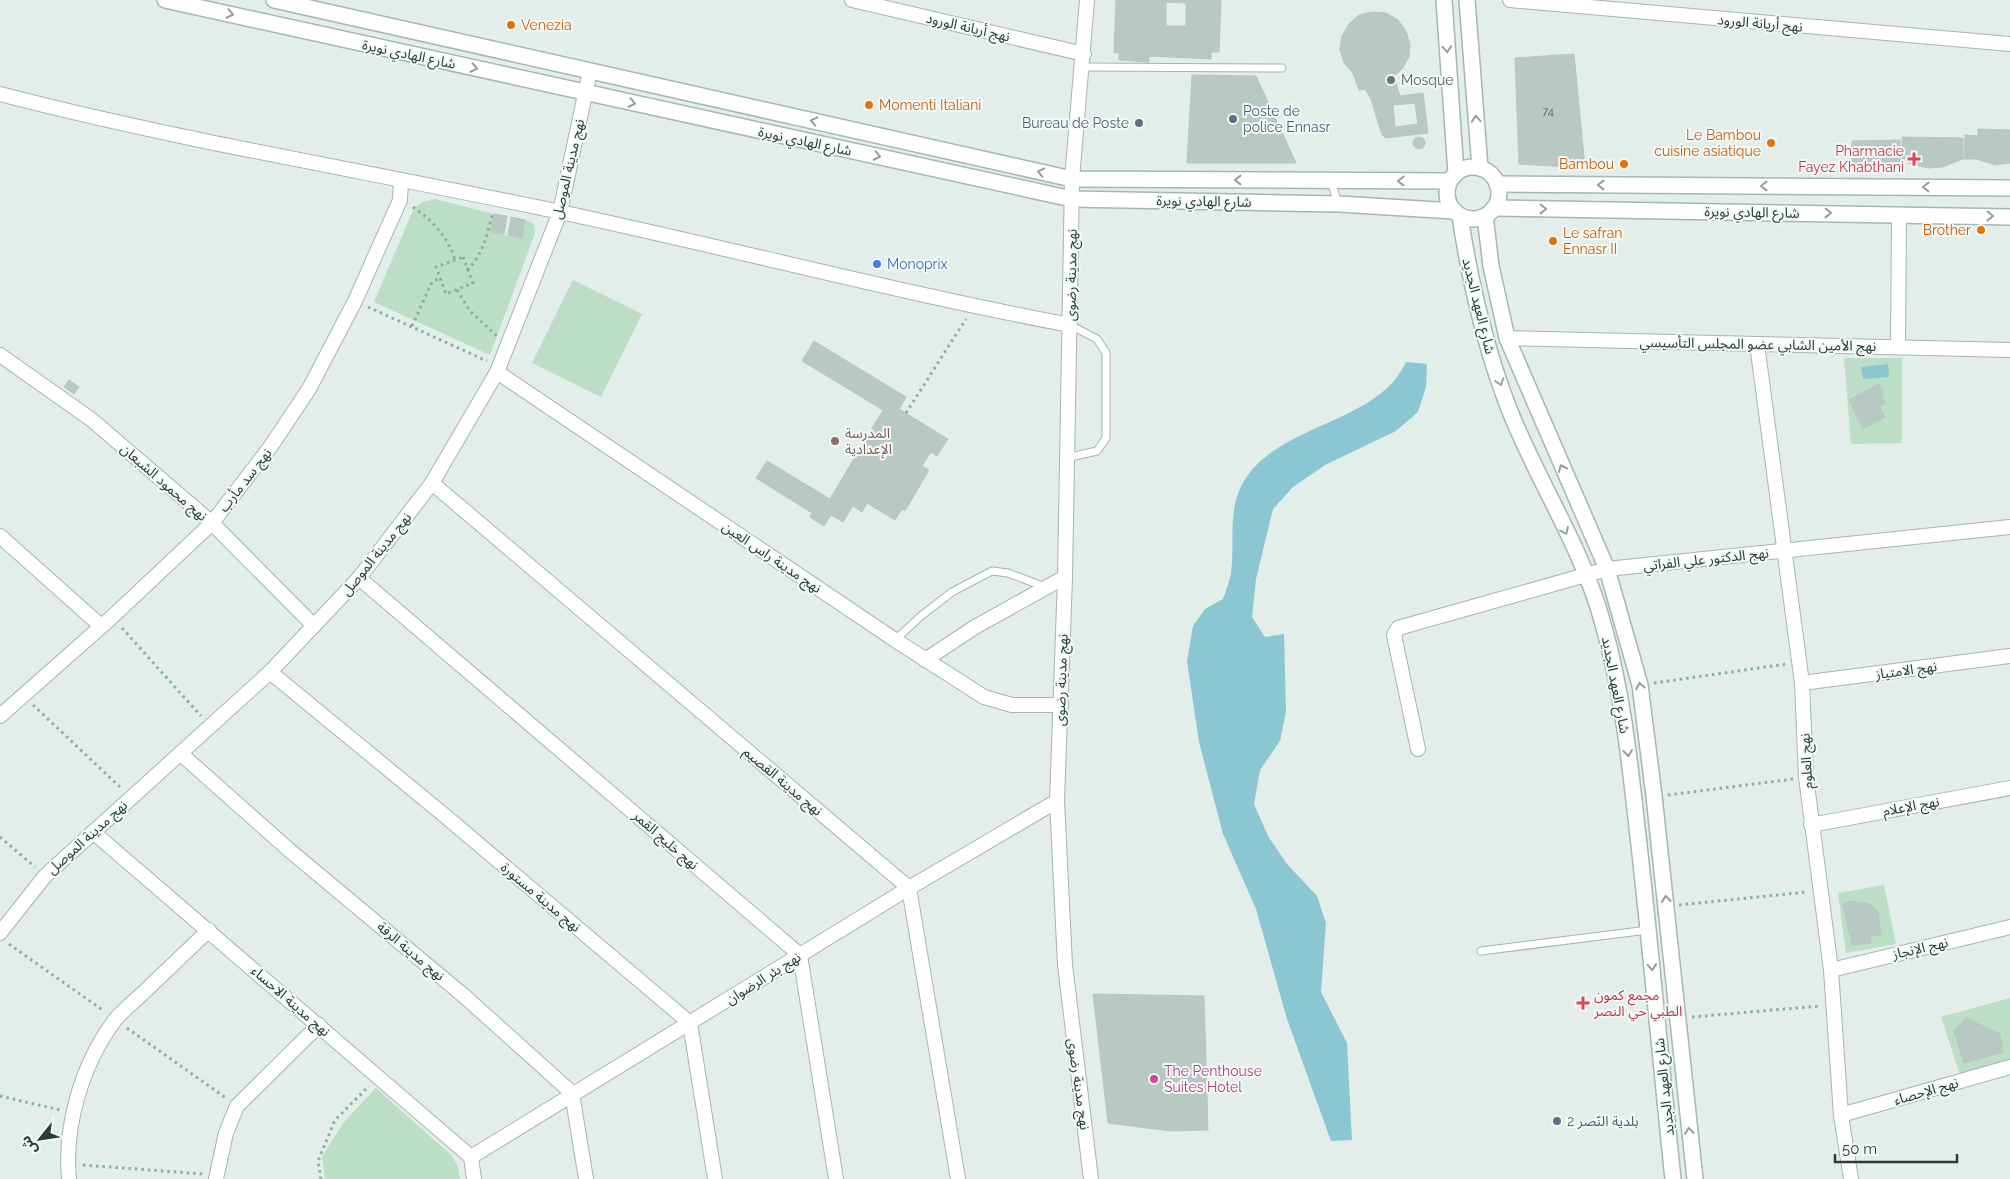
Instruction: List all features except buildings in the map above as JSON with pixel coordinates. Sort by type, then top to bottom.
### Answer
[{"type":"main road","name":"شارع الهادي نويرة","points":[[165,0],[1072,199],[1339,204],[1457,214]]},
{"type":"main road","name":"شارع الهادي نويرة","points":[[274,0],[1072,179],[1331,180],[1453,177]]},
{"type":"main road","points":[[1444,0],[1453,177],[1447,200],[1457,214],[1472,219],[1489,212],[1499,197],[1498,184],[1490,174],[1480,168],[1463,168],[1453,177]]},
{"type":"main road","points":[[1467,0],[1480,168]]},
{"type":"main road","name":"شارع الهادي نويرة","points":[[1498,184],[2010,188]]},
{"type":"main road","name":"شارع الهادي نويرة","points":[[1489,212],[2010,217]]},
{"type":"main road","name":"شارع العهد الجديد","points":[[1489,212],[1491,266],[1507,338],[1607,569],[1640,685],[1654,796],[1695,1179]]},
{"type":"main road","name":"شارع العهد الجديد","points":[[1457,214],[1470,278],[1487,342],[1509,409],[1586,574],[1603,621],[1621,700],[1648,930],[1673,1179]]},
{"type":"street","name":"نهج أريانة الورود","points":[[852,0],[867,2],[1083,61]]},
{"type":"street","points":[[1072,179],[1087,0]]},
{"type":"street","name":"نهج أريانة الورود","points":[[1510,0],[1642,6],[2010,44]]},
{"type":"street","name":"نهج مدينة الموصل","points":[[0,933],[45,876],[270,672],[359,578],[432,483],[498,369],[560,212],[590,71]]},
{"type":"street","points":[[0,94],[85,116],[176,136],[560,212],[973,307],[1070,325]]},
{"type":"street","name":"نهج مدينة رضوى","points":[[1072,179],[1065,577],[1057,801],[1065,965],[1091,1179]]},
{"type":"street","name":"نهج سد مأرب","points":[[0,716],[112,617],[212,523],[272,446],[328,355],[355,301],[400,200],[401,181]]},
{"type":"street","points":[[1898,215],[1898,347]]},
{"type":"street","name":"نهج الأمين الشابي عضو المجلس التأسيسي","points":[[1507,338],[2010,350]]},
{"type":"street","name":"نهج العلوم","points":[[1757,344],[1783,551],[1800,662],[1806,777],[1831,970],[1841,1114],[1851,1179]]},
{"type":"street","name":"نهج محمود الشبعان","points":[[0,355],[92,420],[212,523],[314,626]]},
{"type":"street","name":"نهج مدينة راس العين","points":[[498,369],[895,640],[984,697],[1012,705],[1061,706]]},
{"type":"street","name":"نهج مدينة القصيم","points":[[432,483],[909,888]]},
{"type":"street","name":"نهج الدكتور علي الفراتي","points":[[1418,749],[1394,635],[1398,628],[1607,569],[2010,527]]},
{"type":"street","points":[[0,536],[101,626]]},
{"type":"street","points":[[925,660],[975,627],[1065,577]]},
{"type":"street","name":"نهج خليج القمر","points":[[359,578],[800,955]]},
{"type":"street","name":"نهج الامتياز","points":[[1802,684],[2010,656]]},
{"type":"street","name":"نهج مدينة مستورة","points":[[270,672],[444,815],[690,1023]]},
{"type":"street","name":"نهج مدينة الرقة","points":[[181,754],[288,849],[464,995],[572,1093]]},
{"type":"street","name":"نهج الإعلام","points":[[1811,825],[2010,788]]},
{"type":"street","name":"نهج بئر الرضوان","points":[[471,1157],[572,1093],[690,1023],[909,888],[1057,801]]},
{"type":"street","name":"نهج مدينة الاحساء","points":[[93,832],[471,1157]]},
{"type":"street","points":[[909,888],[958,1179]]},
{"type":"street","name":"نهج الإنجاز","points":[[1831,970],[2010,927]]},
{"type":"street","points":[[69,1179],[68,1164],[73,1113],[78,1092],[116,1020],[209,930]]},
{"type":"street","points":[[800,955],[836,1179]]},
{"type":"street","points":[[690,1023],[714,1179]]},
{"type":"street","points":[[215,1177],[226,1133],[237,1106],[319,1025]]},
{"type":"street","name":"نهج الإحصاء","points":[[1841,1114],[2010,1066]]},
{"type":"street","points":[[572,1093],[586,1179]]},
{"type":"street","points":[[471,1157],[474,1179]]},
{"type":"lane","points":[[1083,61],[1282,68]]},
{"type":"lane","points":[[1331,180],[1339,204]]},
{"type":"lane","points":[[1066,458],[1097,451],[1106,438],[1106,353],[1097,339],[1070,325]]},
{"type":"lane","points":[[895,640],[921,616],[952,592],[992,571],[1008,573],[1045,588]]},
{"type":"lane","points":[[1482,950],[1648,930]]},
{"type":"path","points":[[400,200],[414,208],[437,228],[451,248],[455,260]]},
{"type":"path","points":[[467,270],[476,262],[482,249],[498,200]]},
{"type":"path","points":[[463,257],[467,270],[473,283],[446,294],[436,267],[463,257]]},
{"type":"path","points":[[412,326],[432,282],[440,278]]},
{"type":"path","points":[[457,290],[470,311],[508,345]]},
{"type":"path","points":[[355,301],[412,326],[498,369]]},
{"type":"path","points":[[906,414],[973,307]]},
{"type":"path","points":[[112,617],[210,726]]},
{"type":"path","points":[[1640,685],[1800,662]]},
{"type":"path","points":[[22,695],[131,797]]},
{"type":"path","points":[[1654,796],[1806,777]]},
{"type":"path","points":[[0,836],[45,876]]},
{"type":"path","points":[[1666,906],[1820,891]]},
{"type":"path","points":[[1677,1019],[1833,1005]]},
{"type":"path","points":[[321,1179],[318,1161],[335,1120],[379,1077]]},
{"type":"path","points":[[0,1096],[73,1113]]},
{"type":"path","points":[[68,1164],[215,1177]]},
{"type":"green space","points":[[435,199],[494,214],[491,232],[522,238],[525,220],[534,224],[535,233],[490,355],[374,302],[414,208],[423,202]]},
{"type":"green space","points":[[573,280],[642,314],[601,397],[532,363]]},
{"type":"green space","points":[[1844,358],[1902,358],[1902,443],[1851,444]]},
{"type":"green space","points":[[1884,885],[1896,944],[1846,953],[1838,893]]},
{"type":"green space","points":[[2010,998],[2010,1061],[1960,1075],[1941,1017]]},
{"type":"green space","points":[[376,1088],[451,1155],[458,1166],[460,1179],[325,1179],[322,1157],[344,1122]]},
{"type":"water","points":[[1406,362],[1427,364],[1426,387],[1418,412],[1396,431],[1325,465],[1293,487],[1273,509],[1256,579],[1252,617],[1265,637],[1284,634],[1286,711],[1280,741],[1260,770],[1254,804],[1268,836],[1287,864],[1317,896],[1326,923],[1321,992],[1347,1043],[1352,1140],[1331,1141],[1287,1019],[1256,909],[1223,834],[1199,742],[1187,661],[1193,626],[1205,609],[1223,599],[1231,574],[1233,515],[1235,503],[1244,481],[1260,462],[1280,447],[1303,434],[1352,412],[1374,399],[1392,383]]},
{"type":"water","points":[[1888,364],[1889,377],[1863,379],[1861,367]]},
{"type":"place","name":"Venezia","points":[[511,25]]},
{"type":"place","name":"Mosque","points":[[1391,80]]},
{"type":"place","name":"Momenti Italiani","points":[[869,105]]},
{"type":"place","name":"Poste de police Ennasr","points":[[1233,119]]},
{"type":"place","name":"Bureau de Poste","points":[[1139,123]]},
{"type":"place","name":"Le Bambou cuisine asiatique","points":[[1771,143]]},
{"type":"place","name":"Pharmacie Fayez Khabthani","points":[[1914,159]]},
{"type":"place","name":"Bambou","points":[[1624,164]]},
{"type":"place","name":"Brother","points":[[1981,230]]},
{"type":"place","name":"Le safran Ennasr II","points":[[1553,241]]},
{"type":"place","name":"Monoprix","points":[[877,264]]},
{"type":"place","name":"المدرسة الإعدادية","points":[[835,441]]},
{"type":"place","name":"مجمع كمون الطبي حي النصر","points":[[1583,1003]]},
{"type":"place","name":"The Penthouse Suites Hotel","points":[[1154,1079]]},
{"type":"place","name":"بلدية النّصر 2","points":[[1557,1121]]}]
